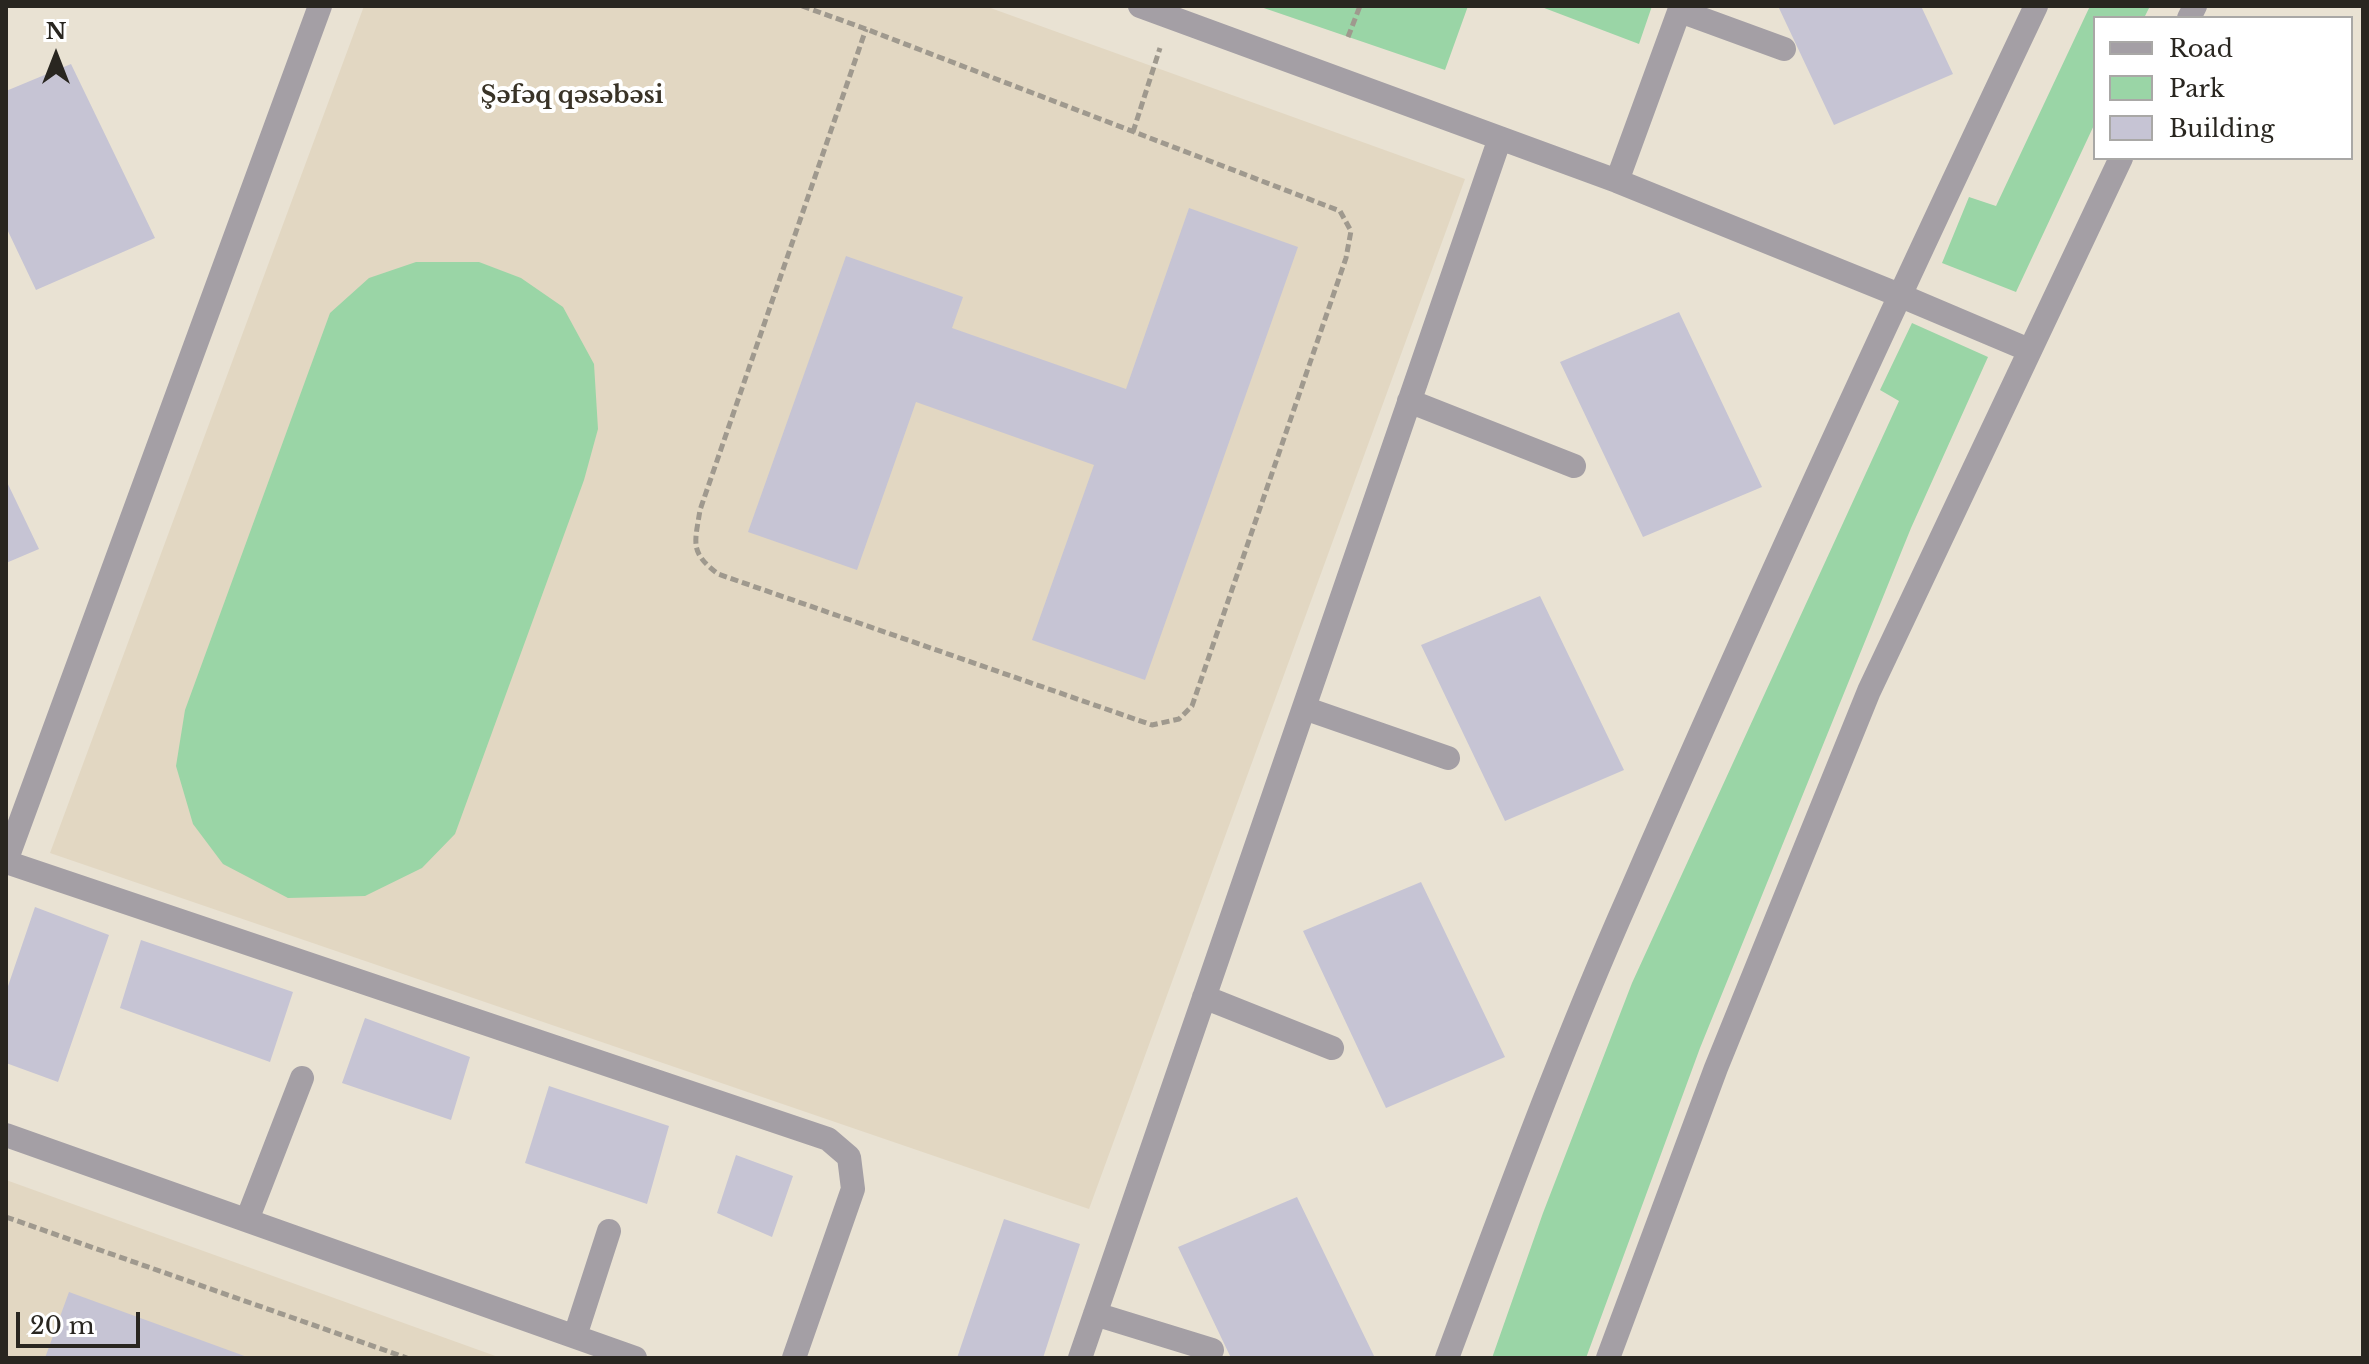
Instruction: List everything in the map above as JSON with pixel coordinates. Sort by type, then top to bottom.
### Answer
[{"type":"street","points":[[320,6],[6,862],[828,1139],[849,1157],[853,1189],[794,1358]]},
{"type":"street","points":[[1140,6],[1617,181],[2029,350]]},
{"type":"street","points":[[1447,1358],[1519,1167],[1628,898],[1899,295],[2036,6]]},
{"type":"street","points":[[1617,181],[1681,8],[1784,49]]},
{"type":"street","points":[[1080,1358],[1500,138]]},
{"type":"street","points":[[1608,1358],[1716,1068],[1869,691],[2120,160]]},
{"type":"street","points":[[1409,401],[1574,466]]},
{"type":"street","points":[[1304,708],[1448,758]]},
{"type":"street","points":[[1204,997],[1332,1048]]},
{"type":"street","points":[[247,1220],[302,1078]]},
{"type":"street","points":[[6,1135],[627,1357]]},
{"type":"street","points":[[575,1336],[609,1231]]},
{"type":"street","points":[[1095,1314],[1212,1350]]},
{"type":"path","points":[[802,6],[866,29],[1340,211],[1351,231],[1346,258],[1192,706],[1179,719],[1152,725],[718,574],[700,561],[695,542],[700,510],[866,29]]},
{"type":"path","points":[[1348,37],[1360,6]]},
{"type":"path","points":[[1133,132],[1170,17]]},
{"type":"path","points":[[6,1217],[407,1358]]},
{"type":"shaded area","points":[[364,6],[985,6],[1465,179],[1089,1209],[50,853]]},
{"type":"shaded area","points":[[6,1180],[501,1358],[6,1358]]},
{"type":"green space","points":[[1258,6],[1468,6],[1445,70]]},
{"type":"green space","points":[[1539,6],[1652,6],[1639,44]]},
{"type":"green space","points":[[2090,6],[2150,6],[2145,16],[2093,16],[2093,127],[2016,292],[1942,263],[1969,197],[1996,206]]},
{"type":"green space","points":[[416,262],[479,262],[521,278],[563,307],[594,364],[598,429],[584,480],[455,834],[422,868],[365,896],[288,898],[223,864],[193,824],[176,766],[185,710],[330,313],[369,278]]},
{"type":"green space","points":[[1912,323],[1988,357],[1911,528],[1700,1048],[1586,1358],[1492,1358],[1543,1213],[1632,983],[1899,401],[1880,390]]},
{"type":"building","points":[[1778,6],[1921,6],[1953,74],[1834,125]]},
{"type":"building","points":[[71,64],[155,238],[36,290],[6,227],[6,91]]},
{"type":"building","points":[[1189,208],[1298,247],[1145,680],[1032,640],[1094,465],[916,402],[857,570],[748,532],[846,256],[963,297],[952,328],[1126,389]]},
{"type":"building","points":[[1679,312],[1762,487],[1643,537],[1560,362]]},
{"type":"building","points":[[6,480],[39,549],[6,563]]},
{"type":"building","points":[[1540,596],[1624,770],[1505,821],[1421,645]]},
{"type":"building","points":[[1421,882],[1505,1057],[1386,1108],[1303,931]]},
{"type":"building","points":[[35,907],[109,935],[58,1082],[6,1063],[6,992]]},
{"type":"building","points":[[141,940],[293,992],[270,1062],[120,1008]]},
{"type":"building","points":[[365,1018],[470,1057],[451,1120],[342,1083]]},
{"type":"building","points":[[549,1086],[669,1126],[647,1204],[525,1163]]},
{"type":"building","points":[[736,1155],[793,1176],[772,1237],[717,1213]]},
{"type":"building","points":[[1297,1197],[1375,1358],[1231,1358],[1178,1247]]},
{"type":"building","points":[[1004,1219],[1080,1244],[1043,1358],[957,1358]]},
{"type":"building","points":[[69,1292],[250,1358],[45,1358]]},
{"type":"district","name":"Şəfəq qəsəbəsi","points":[[572,96]]}]
